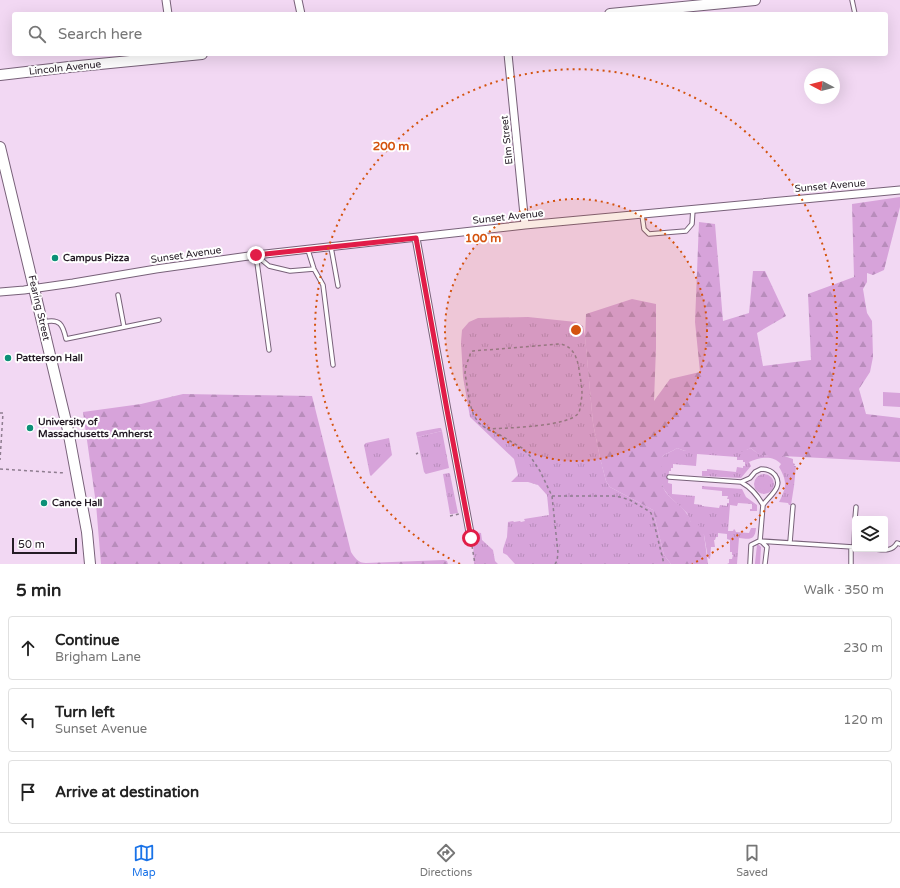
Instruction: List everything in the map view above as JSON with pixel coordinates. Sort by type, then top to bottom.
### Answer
[{"type":"street","points":[[166,0],[168,12]]},
{"type":"street","points":[[298,0],[301,12]]},
{"type":"street","points":[[631,12],[755,0]]},
{"type":"street","name":"Lincoln Avenue","points":[[0,75],[167,56]]},
{"type":"street","name":"Elm Street","points":[[508,56],[525,225]]},
{"type":"street","name":"Fearing Street","points":[[0,146],[4,179],[43,322],[68,430],[87,532],[90,564]]},
{"type":"street","name":"Sunset Avenue","points":[[0,292],[72,283],[156,268],[256,255],[525,225],[900,190]]},
{"type":"street","points":[[416,238],[471,538]]},
{"type":"lane","points":[[852,0],[855,12]]},
{"type":"lane","points":[[642,214],[644,229],[650,234],[686,231],[692,224],[693,209]]},
{"type":"lane","points":[[331,247],[338,286]]},
{"type":"lane","points":[[308,250],[314,269],[323,285],[333,365]]},
{"type":"lane","points":[[256,255],[269,266],[290,271],[314,269]]},
{"type":"lane","points":[[256,255],[269,350]]},
{"type":"lane","points":[[118,296],[124,327]]},
{"type":"lane","points":[[43,322],[56,321],[60,323],[66,339],[159,320]]},
{"type":"lane","points":[[741,482],[750,478],[755,472],[761,469],[766,469],[774,474],[778,482],[775,492],[763,504],[760,541]]},
{"type":"lane","points":[[668,477],[741,482],[747,485],[763,504]]},
{"type":"lane","points":[[790,542],[793,506]]},
{"type":"lane","points":[[855,516],[856,506]]},
{"type":"lane","points":[[750,564],[751,545],[759,541],[852,547]]},
{"type":"lane","points":[[760,541],[767,547],[765,564]]},
{"type":"lane","points":[[888,549],[900,544]]},
{"type":"lane","points":[[851,564],[852,552]]},
{"type":"path","points":[[487,429],[550,424],[561,422],[576,416],[579,412],[582,393],[578,364],[570,348],[560,344],[471,352],[465,373],[470,404],[474,416],[479,423],[487,429],[522,448],[530,456],[552,496],[558,552],[557,561],[555,564]]},
{"type":"path","points":[[0,413],[3,413],[0,460]]},
{"type":"path","points":[[0,469],[65,473]]},
{"type":"path","points":[[552,496],[613,496],[630,500],[651,513],[664,564]]},
{"type":"path","points":[[450,516],[459,514]]},
{"type":"path","points":[[471,538],[475,564]]},
{"type":"green space","points":[[900,197],[900,207],[884,270],[873,275],[867,273],[867,282],[863,289],[867,313],[872,321],[873,357],[870,372],[859,389],[866,414],[900,418],[900,462],[761,455],[751,448],[742,452],[699,449],[693,443],[690,449],[685,451],[677,448],[662,457],[662,484],[666,493],[684,510],[691,522],[697,523],[702,530],[708,564],[671,564],[664,555],[653,510],[610,487],[606,481],[593,423],[585,337],[586,314],[632,299],[656,304],[654,401],[670,379],[700,372],[695,322],[699,222],[715,224],[723,321],[749,313],[753,271],[765,271],[786,316],[757,333],[763,366],[811,360],[808,294],[854,277],[852,204]]},
{"type":"green space","points":[[528,317],[576,322],[583,326],[593,423],[606,481],[610,487],[653,510],[664,555],[671,564],[515,564],[507,555],[503,553],[507,537],[508,522],[521,522],[525,521],[524,519],[549,515],[547,495],[538,485],[528,482],[511,482],[518,475],[514,459],[470,417],[463,377],[461,342],[462,330],[469,322],[478,318]]},
{"type":"green space","points":[[883,392],[900,393],[900,407],[883,406]]},
{"type":"green space","points":[[183,394],[312,396],[351,552],[355,558],[366,563],[444,560],[447,561],[448,564],[101,564],[96,504],[83,412],[141,404]]},
{"type":"green space","points":[[441,428],[442,431],[417,437],[417,432]]},
{"type":"green space","points":[[442,431],[449,468],[426,474],[424,472],[417,437]]},
{"type":"green space","points":[[389,438],[392,455],[371,476],[364,445],[366,443]]},
{"type":"green space","points":[[693,442],[746,450],[751,448],[762,455],[781,455],[793,459],[793,463],[795,464],[794,466],[796,466],[791,505],[789,505],[788,503],[779,502],[783,493],[785,481],[779,467],[781,464],[774,459],[762,458],[749,462],[751,466],[741,478],[702,476],[702,471],[707,471],[707,469],[736,472],[737,467],[743,468],[743,466],[745,466],[745,462],[743,462],[743,460],[737,460],[737,457],[697,454],[696,466],[673,464],[673,468],[669,471],[668,483],[672,484],[672,494],[695,496],[694,504],[719,508],[720,505],[727,506],[727,503],[729,503],[729,499],[727,499],[728,496],[722,496],[722,491],[702,489],[702,486],[742,489],[746,497],[757,505],[757,511],[750,511],[750,509],[752,509],[752,504],[738,503],[737,506],[730,505],[728,531],[733,531],[734,529],[736,532],[749,533],[751,528],[756,528],[753,537],[749,539],[739,538],[737,564],[727,564],[729,563],[729,559],[732,559],[733,555],[732,552],[730,552],[730,540],[727,539],[727,534],[718,533],[718,537],[714,540],[715,547],[711,547],[710,559],[708,558],[704,535],[691,523],[687,513],[669,496],[663,488],[662,457],[677,448],[685,451]]},
{"type":"green space","points":[[449,473],[458,513],[452,514],[450,514],[443,474]]},
{"type":"green space","points":[[764,474],[771,477],[774,484],[771,491],[764,494],[757,491],[754,484],[757,477]]},
{"type":"green space","points":[[766,478],[769,479],[769,489],[762,490],[759,489],[758,482],[759,479]]},
{"type":"green space","points":[[475,532],[481,533],[482,540],[493,550],[495,561],[498,564],[474,564],[473,539],[476,537]]},
{"type":"green space","points":[[757,545],[761,547],[760,564],[755,564]]},
{"type":"place","name":"Campus Pizza","points":[[55,258]]},
{"type":"place","name":"Patterson Hall","points":[[8,358]]},
{"type":"place","name":"University of Massachusetts Amherst","points":[[30,428]]},
{"type":"place","name":"Cance Hall","points":[[44,503]]},
{"type":"route","points":[[256,255],[416,238],[471,538]]}]
